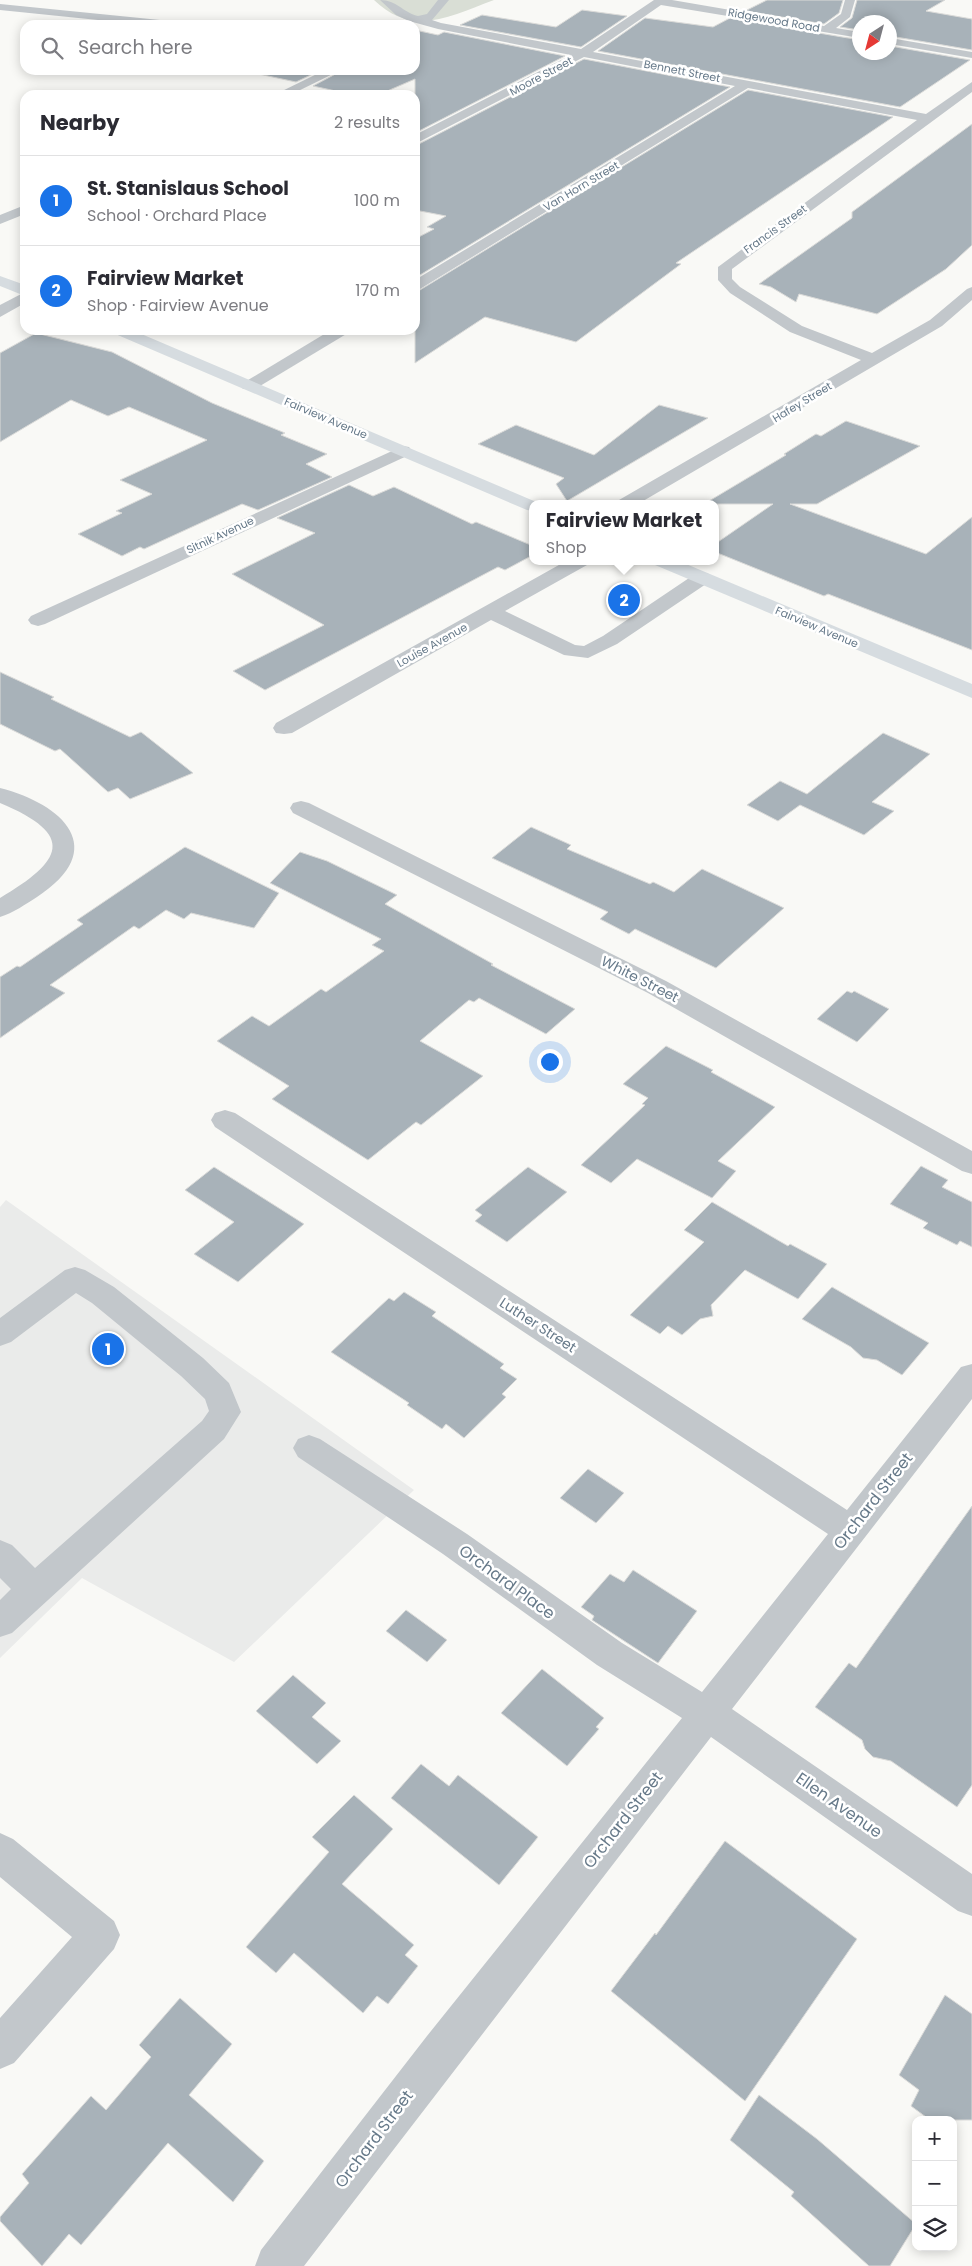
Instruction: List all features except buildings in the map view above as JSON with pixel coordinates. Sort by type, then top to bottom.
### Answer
[{"type":"main road","points":[[0,280],[20,288]]},
{"type":"main road","name":"Fairview Avenue","points":[[131,335],[529,504]]},
{"type":"main road","name":"Fairview Avenue","points":[[671,565],[972,692]]},
{"type":"street","name":"Bennett Street","points":[[385,0],[406,16],[421,19],[438,26],[585,52],[926,118]]},
{"type":"street","points":[[421,19],[431,16],[444,0]]},
{"type":"street","points":[[827,29],[846,16],[850,0]]},
{"type":"street","name":"Ridgewood Road","points":[[660,1],[852,34]]},
{"type":"street","name":"Moore Street","points":[[420,137],[585,52],[660,1]]},
{"type":"street","points":[[0,7],[130,20]]},
{"type":"street","points":[[422,32],[438,26]]},
{"type":"street","points":[[897,42],[972,56]]},
{"type":"street","points":[[291,90],[324,75]]},
{"type":"street","name":"Van Horn Street","points":[[420,283],[746,84]]},
{"type":"street","name":"Francis Street","points":[[872,360],[796,329],[735,290],[726,280],[724,267],[972,86]]},
{"type":"street","points":[[0,220],[20,211]]},
{"type":"street","name":"Hafey Street","points":[[633,500],[936,323],[972,292]]},
{"type":"street","points":[[3,319],[20,302]]},
{"type":"street","points":[[3,319],[20,316]]},
{"type":"street","points":[[249,386],[334,335]]},
{"type":"street","name":"Sitnik Avenue","points":[[38,620],[403,451]]},
{"type":"street","name":"Louise Avenue","points":[[284,728],[573,565]]},
{"type":"street","points":[[491,612],[571,651],[588,652],[610,640],[702,578]]},
{"type":"street","points":[[0,795],[42,815],[56,825],[66,845],[65,856],[47,878],[0,909]]},
{"type":"street","name":"White Street","points":[[301,808],[656,986],[972,1164]]},
{"type":"street","name":"Luther Street","points":[[225,1120],[850,1530]]},
{"type":"street","points":[[0,1334],[75,1278],[103,1295],[192,1367],[218,1392],[225,1412],[213,1430],[0,1622]]},
{"type":"street","name":"Orchard Street","points":[[277,2266],[442,2050],[972,1376]]},
{"type":"street","name":"Orchard Place","points":[[309,1448],[455,1544],[605,1652],[668,1693],[707,1713]]},
{"type":"street","points":[[0,1555],[34,1590]]},
{"type":"street","name":"Ellen Avenue","points":[[707,1713],[972,1897]]},
{"type":"street","points":[[0,1852],[100,1935],[0,2049]]},
{"type":"shaded area","points":[[374,0],[494,0],[463,12],[432,20],[413,20],[389,12]]},
{"type":"shaded area","points":[[6,1200],[414,1490],[234,1662],[82,1578],[0,1658],[0,1207]]},
{"type":"place","name":"Fairview Market","points":[[624,600]]},
{"type":"place","name":"St. Stanislaus School","points":[[108,1349]]}]
